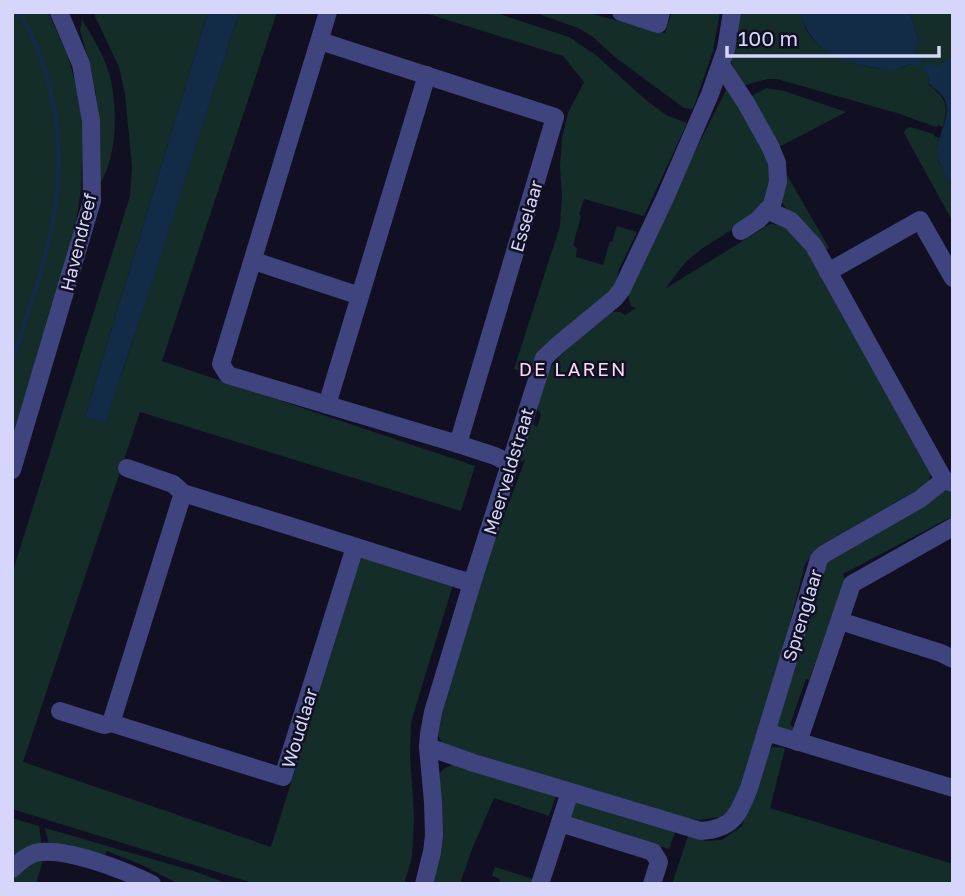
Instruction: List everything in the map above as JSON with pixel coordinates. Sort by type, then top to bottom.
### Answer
[{"type":"street","name":"Havendreef","points":[[12,470],[92,201],[91,121],[81,64],[59,12]]},
{"type":"street","points":[[328,12],[221,364],[228,375],[458,444],[509,463]]},
{"type":"street","points":[[621,12],[658,24],[662,12]]},
{"type":"street","name":"Meerveldstraat","points":[[424,884],[433,835],[428,747],[433,712],[544,358],[615,298],[622,289],[710,94],[726,49],[732,12]]},
{"type":"street","name":"Esselaar","points":[[320,41],[555,117],[458,444]]},
{"type":"street","points":[[721,65],[746,103],[777,163],[778,182],[772,205],[758,220],[741,231]]},
{"type":"street","points":[[327,405],[427,75]]},
{"type":"street","name":"Sprenglaar","points":[[428,747],[701,831],[717,830],[740,812],[820,559],[824,554],[948,482],[814,246],[791,221],[767,210]]},
{"type":"street","points":[[828,272],[920,220],[953,278]]},
{"type":"street","points":[[254,261],[360,296]]},
{"type":"street","points":[[127,468],[173,484],[183,493],[472,583]]},
{"type":"street","points":[[111,723],[183,493]]},
{"type":"street","name":"Sprenglaar","points":[[798,742],[852,584],[953,527]]},
{"type":"street","name":"Woudlaar","points":[[60,711],[104,725],[111,723],[284,776],[355,547]]},
{"type":"street","points":[[840,621],[953,659]]},
{"type":"street","points":[[766,732],[953,788]]},
{"type":"street","points":[[540,884],[570,792]]},
{"type":"street","points":[[560,823],[653,852],[659,862],[652,884]]},
{"type":"street","points":[[12,869],[35,853],[52,852],[114,866],[152,884]]},
{"type":"green space","points":[[12,12],[48,12],[68,56],[78,94],[83,130],[81,189],[76,223],[12,441]]},
{"type":"green space","points":[[93,12],[208,12],[85,417],[121,376],[239,12],[277,12],[162,361],[475,466],[461,511],[140,412],[23,762],[271,847],[362,554],[455,578],[411,722],[414,816],[412,858],[404,884],[256,884],[12,809],[12,574],[130,196],[132,167],[125,94],[119,67]]},
{"type":"green space","points":[[422,12],[493,12],[569,37],[597,56],[647,101],[668,116],[687,123],[644,216],[584,199],[573,245],[577,248],[576,257],[603,265],[617,226],[637,232],[618,271],[614,288],[600,303],[538,351],[529,373],[514,369],[560,226],[562,138],[568,113],[584,82],[563,56]]},
{"type":"green space","points":[[533,12],[585,12],[665,33],[672,12],[720,12],[713,51],[693,109],[684,108],[615,57],[593,37],[578,28]]},
{"type":"green space","points":[[736,12],[800,12],[809,34],[819,45],[843,59],[872,68],[887,69],[910,64],[917,55],[915,52],[919,42],[910,12],[953,12],[953,59],[946,59],[929,76],[928,84],[945,102],[943,127],[777,79],[742,84],[736,74],[730,49]]},
{"type":"green space","points":[[82,19],[107,66],[114,100],[113,146],[99,185],[96,94],[80,31]]},
{"type":"green space","points":[[727,88],[764,152],[769,169],[769,186],[764,202],[751,216],[692,256],[665,289],[770,224],[788,230],[811,254],[931,469],[929,483],[818,547],[805,564],[783,650],[733,809],[720,817],[699,820],[654,812],[442,743],[436,731],[478,585],[525,460],[517,463],[530,425],[537,427],[541,415],[536,406],[541,384],[563,353],[593,327],[612,312],[625,315],[636,308],[631,306],[628,295],[656,229]]},
{"type":"green space","points":[[766,88],[784,91],[846,112],[779,147],[748,98]]},
{"type":"green space","points":[[910,127],[939,138],[939,163],[953,188],[953,222],[904,133]]},
{"type":"green space","points":[[787,175],[829,248],[824,251],[782,202]]},
{"type":"green space","points":[[946,489],[953,491],[953,519],[949,518],[843,574],[845,580],[790,725],[795,729],[787,734],[773,723],[829,557]]},
{"type":"green space","points":[[773,747],[785,748],[770,808],[953,864],[953,884],[672,884],[688,836],[706,841],[722,840],[742,826],[765,753]]},
{"type":"green space","points":[[457,763],[556,796],[549,816],[494,798],[460,884],[428,884],[438,776],[443,769]]},
{"type":"green space","points":[[577,798],[676,830],[669,849],[571,818]]},
{"type":"green space","points":[[12,818],[39,826],[42,847],[12,861]]},
{"type":"green space","points":[[45,828],[197,872],[228,884],[179,884],[107,851],[103,858],[49,845]]},
{"type":"green space","points":[[43,860],[36,884],[12,884],[15,874],[23,866]]},
{"type":"green space","points":[[495,867],[533,879],[531,884],[499,884],[500,879],[492,876]]},
{"type":"water","points":[[208,12],[239,12],[105,423],[85,417]]},
{"type":"water","points":[[800,12],[910,12],[919,42],[915,52],[923,59],[918,67],[910,64],[893,71],[849,61],[824,49],[814,40]]},
{"type":"water","points":[[946,59],[953,59],[953,188],[937,152],[947,108],[941,94],[928,83],[929,76],[922,70],[927,62],[938,67]]},
{"type":"waterway","points":[[12,363],[47,247],[55,208],[59,157],[54,107],[48,82],[41,58],[19,12]]},
{"type":"district","name":"DE LAREN","points":[[573,368]]}]
